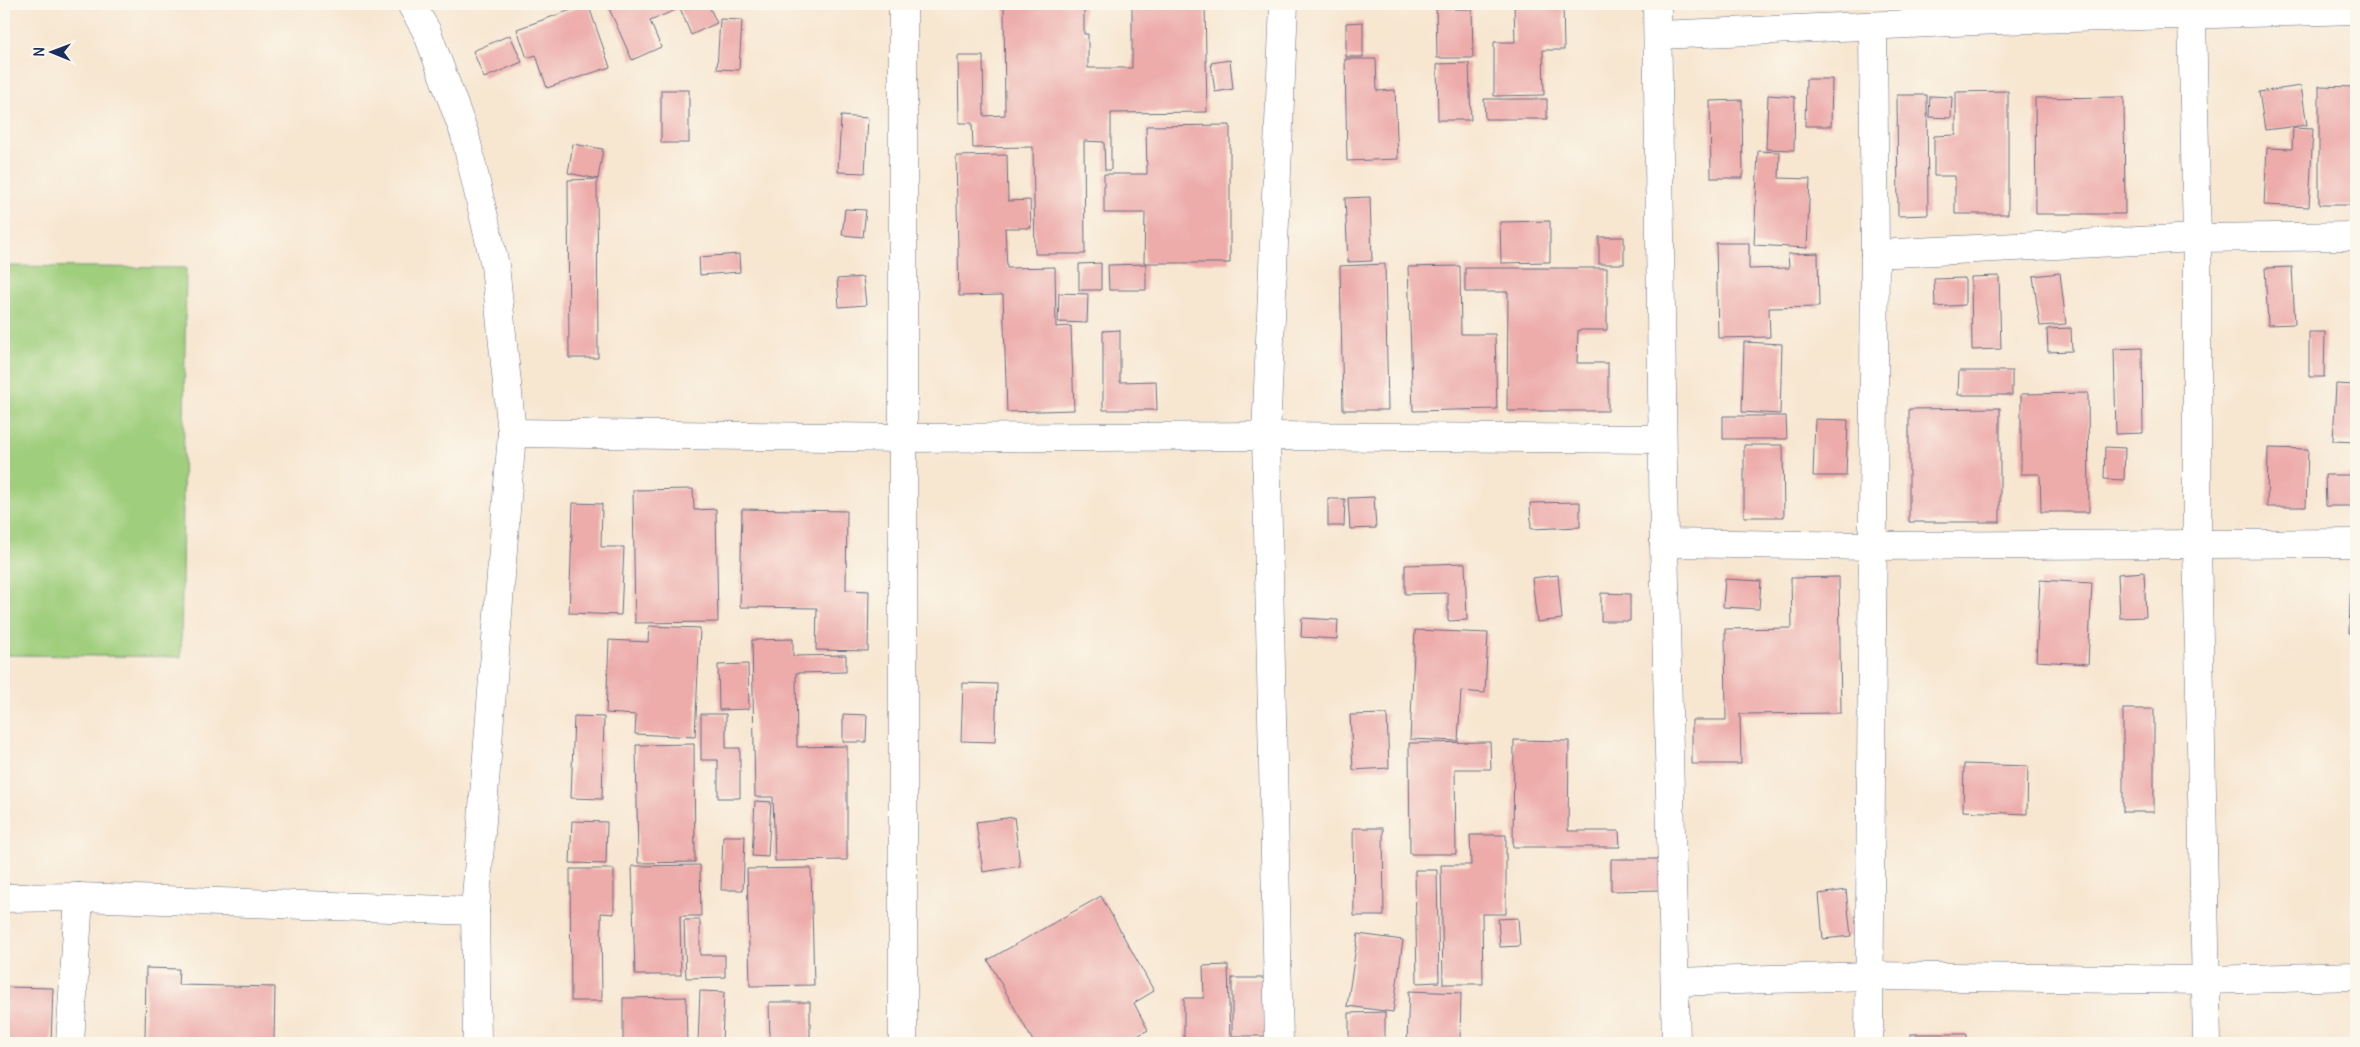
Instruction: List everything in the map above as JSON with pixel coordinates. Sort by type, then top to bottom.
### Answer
[{"type":"street","points":[[410,4],[427,32],[465,135],[494,266],[512,433],[475,911],[477,1043]]},
{"type":"street","points":[[903,4],[903,1043]]},
{"type":"street","points":[[1279,1043],[1266,436],[1284,4]]},
{"type":"street","points":[[1657,4],[1662,439],[1676,1043]]},
{"type":"street","points":[[1658,35],[1873,27],[2000,12],[2192,16],[2356,10]]},
{"type":"street","points":[[2192,16],[2196,238],[2197,544],[2207,1043]]},
{"type":"street","points":[[1869,1043],[1868,976],[1875,254],[1873,27]]},
{"type":"street","points":[[1875,254],[2196,238],[2356,236]]},
{"type":"street","points":[[512,433],[903,438],[1266,436],[1662,439]]},
{"type":"street","points":[[1664,543],[1873,546],[2356,543]]},
{"type":"street","points":[[4,898],[79,896],[475,911]]},
{"type":"street","points":[[70,1043],[79,896]]},
{"type":"street","points":[[1675,982],[1868,976],[2206,980],[2356,976]]},
{"type":"green space","points":[[4,266],[186,268],[181,657],[4,655]]},
{"type":"building","points":[[588,4],[610,67],[547,88],[536,55],[527,58],[517,29]]},
{"type":"building","points":[[607,4],[708,4],[717,23],[691,35],[680,8],[650,21],[661,47],[632,60]]},
{"type":"building","points":[[1004,4],[1084,4],[1084,34],[1088,34],[1088,68],[1132,68],[1132,4],[1205,4],[1207,112],[1111,113],[1111,170],[1105,170],[1104,142],[1084,141],[1085,254],[1035,254],[1033,147],[973,148],[972,123],[959,123],[958,56],[983,56],[984,116],[1005,115]]},
{"type":"building","points":[[1436,4],[1454,4],[1454,9],[1472,9],[1473,58],[1437,58]]},
{"type":"building","points":[[1514,4],[1563,4],[1564,50],[1543,50],[1544,95],[1494,96],[1494,42],[1515,42]]},
{"type":"building","points":[[720,19],[742,20],[739,70],[717,69]]},
{"type":"building","points":[[1363,22],[1363,57],[1346,57],[1346,23]]},
{"type":"building","points":[[510,35],[522,62],[484,78],[473,51]]},
{"type":"building","points":[[1345,59],[1376,59],[1377,91],[1395,90],[1398,159],[1347,161]]},
{"type":"building","points":[[1230,60],[1233,89],[1215,92],[1211,63]]},
{"type":"building","points":[[1469,63],[1471,120],[1438,120],[1437,64]]},
{"type":"building","points":[[1806,79],[1832,79],[1831,126],[1805,126]]},
{"type":"building","points":[[2301,86],[2307,125],[2265,130],[2259,92]]},
{"type":"building","points":[[2319,86],[2356,87],[2356,205],[2319,205]]},
{"type":"building","points":[[661,90],[689,90],[689,143],[661,143]]},
{"type":"building","points":[[2008,91],[2008,214],[1955,214],[1955,176],[1934,176],[1934,136],[1956,135],[1956,92]]},
{"type":"building","points":[[1768,95],[1795,97],[1794,150],[1766,149]]},
{"type":"building","points":[[1897,95],[1927,95],[1928,215],[1898,216]]},
{"type":"building","points":[[1930,96],[1952,97],[1951,118],[1929,117]]},
{"type":"building","points":[[2124,97],[2125,214],[2036,214],[2035,98]]},
{"type":"building","points":[[1484,99],[1547,99],[1547,119],[1485,119]]},
{"type":"building","points":[[1742,100],[1743,178],[1711,178],[1710,101]]},
{"type":"building","points":[[841,116],[868,118],[865,173],[838,172]]},
{"type":"building","points":[[1230,125],[1230,263],[1144,263],[1145,213],[1104,213],[1104,174],[1147,174],[1146,126]]},
{"type":"building","points":[[2293,128],[2313,129],[2309,207],[2264,205],[2267,148],[2292,149]]},
{"type":"building","points":[[573,144],[603,149],[598,179],[568,173]]},
{"type":"building","points":[[1758,151],[1780,152],[1779,178],[1810,179],[1807,248],[1754,245]]},
{"type":"building","points":[[1007,155],[1008,201],[1030,200],[1031,228],[1005,228],[1007,268],[1055,267],[1056,327],[1071,326],[1074,410],[1007,412],[1003,295],[959,296],[956,156]]},
{"type":"building","points":[[597,179],[598,358],[569,358],[568,180]]},
{"type":"building","points":[[1370,197],[1372,261],[1348,262],[1345,198]]},
{"type":"building","points":[[845,209],[866,210],[863,237],[842,235]]},
{"type":"building","points":[[1550,221],[1550,262],[1501,263],[1500,222]]},
{"type":"building","points":[[1599,237],[1624,237],[1624,264],[1599,264]]},
{"type":"building","points":[[1716,243],[1749,243],[1749,269],[1789,268],[1788,254],[1818,253],[1819,307],[1769,308],[1770,337],[1718,338]]},
{"type":"building","points":[[739,254],[740,272],[700,275],[699,257]]},
{"type":"building","points":[[1101,263],[1101,290],[1079,290],[1079,264]]},
{"type":"building","points":[[1146,264],[1146,290],[1109,290],[1108,265]]},
{"type":"building","points":[[1385,264],[1388,410],[1343,410],[1340,266]]},
{"type":"building","points":[[1460,266],[1461,334],[1495,334],[1497,409],[1413,411],[1408,267]]},
{"type":"building","points":[[2292,267],[2295,324],[2268,325],[2265,268]]},
{"type":"building","points":[[1465,268],[1607,268],[1607,330],[1578,330],[1577,363],[1608,363],[1608,411],[1507,411],[1508,292],[1465,292]]},
{"type":"building","points":[[2060,273],[2066,324],[2040,326],[2033,276]]},
{"type":"building","points":[[1999,276],[2001,349],[1972,350],[1971,277]]},
{"type":"building","points":[[863,277],[866,305],[839,307],[837,279]]},
{"type":"building","points":[[1965,278],[1965,305],[1935,307],[1934,279]]},
{"type":"building","points":[[1059,293],[1088,294],[1087,323],[1058,322]]},
{"type":"building","points":[[2071,328],[2072,351],[2048,352],[2047,329]]},
{"type":"building","points":[[1120,330],[1120,382],[1156,381],[1157,410],[1103,410],[1103,331]]},
{"type":"building","points":[[2309,332],[2325,332],[2324,377],[2309,377]]},
{"type":"building","points":[[1744,342],[1782,344],[1780,414],[1742,412]]},
{"type":"building","points":[[2142,348],[2143,433],[2116,434],[2114,349]]},
{"type":"building","points":[[1959,371],[2012,371],[2012,395],[1958,395]]},
{"type":"building","points":[[2336,384],[2356,385],[2356,442],[2333,441]]},
{"type":"building","points":[[2088,393],[2089,512],[2041,512],[2040,474],[2021,474],[2021,394]]},
{"type":"building","points":[[2000,408],[2000,522],[1909,522],[1909,409]]},
{"type":"building","points":[[1723,416],[1786,416],[1787,439],[1723,439]]},
{"type":"building","points":[[1815,419],[1848,420],[1846,476],[1813,476]]},
{"type":"building","points":[[1744,445],[1783,445],[1784,517],[1744,517]]},
{"type":"building","points":[[2105,447],[2125,448],[2124,480],[2104,479]]},
{"type":"building","points":[[2268,448],[2308,449],[2306,507],[2267,507]]},
{"type":"building","points":[[2325,475],[2356,475],[2356,506],[2326,506]]},
{"type":"building","points":[[693,489],[694,510],[716,509],[718,622],[635,623],[633,490]]},
{"type":"building","points":[[1374,497],[1376,528],[1350,529],[1348,498]]},
{"type":"building","points":[[1328,499],[1345,499],[1344,526],[1328,526]]},
{"type":"building","points":[[1580,502],[1580,527],[1531,529],[1530,503]]},
{"type":"building","points":[[573,503],[602,504],[601,547],[624,547],[621,615],[569,613]]},
{"type":"building","points":[[742,509],[847,511],[846,590],[869,591],[868,651],[816,650],[817,608],[740,607]]},
{"type":"building","points":[[1465,563],[1467,620],[1448,621],[1448,593],[1405,594],[1405,565]]},
{"type":"building","points":[[2351,570],[2356,570],[2356,633],[2349,633]]},
{"type":"building","points":[[2144,572],[2146,617],[2120,618],[2118,574]]},
{"type":"building","points":[[1558,575],[1562,619],[1537,622],[1532,578]]},
{"type":"building","points":[[1839,577],[1841,713],[1740,714],[1741,764],[1692,764],[1692,720],[1726,720],[1725,629],[1792,628],[1791,578]]},
{"type":"building","points":[[1725,579],[1761,581],[1759,609],[1723,607]]},
{"type":"building","points":[[2040,580],[2092,583],[2088,664],[2036,661]]},
{"type":"building","points":[[1601,593],[1630,594],[1630,621],[1601,621]]},
{"type":"building","points":[[1302,618],[1338,620],[1337,639],[1301,637]]},
{"type":"building","points":[[649,626],[700,628],[695,737],[635,734],[636,715],[606,713],[609,640],[648,642]]},
{"type":"building","points":[[1415,630],[1488,633],[1485,693],[1461,691],[1458,741],[1410,739]]},
{"type":"building","points":[[793,639],[793,656],[846,655],[846,672],[796,673],[797,747],[847,746],[847,860],[775,861],[773,797],[755,797],[752,640]]},
{"type":"building","points":[[748,664],[749,709],[719,710],[718,665]]},
{"type":"building","points":[[963,683],[997,684],[995,742],[961,741]]},
{"type":"building","points":[[2123,709],[2154,709],[2154,812],[2123,812]]},
{"type":"building","points":[[701,714],[726,714],[726,748],[740,748],[740,798],[718,798],[718,760],[701,760]]},
{"type":"building","points":[[843,714],[867,715],[866,742],[843,742]]},
{"type":"building","points":[[1387,714],[1389,768],[1353,770],[1350,715]]},
{"type":"building","points":[[574,716],[604,717],[602,799],[571,798]]},
{"type":"building","points":[[1514,740],[1569,741],[1568,831],[1619,831],[1620,847],[1513,847]]},
{"type":"building","points":[[1490,742],[1491,769],[1455,769],[1456,854],[1410,854],[1409,743]]},
{"type":"building","points":[[694,744],[695,862],[638,863],[636,745]]},
{"type":"building","points":[[1964,764],[2028,766],[2027,814],[1963,811]]},
{"type":"building","points":[[755,801],[771,802],[768,857],[752,856]]},
{"type":"building","points":[[1014,817],[1020,866],[983,872],[976,822]]},
{"type":"building","points":[[572,821],[607,822],[606,864],[570,863]]},
{"type":"building","points":[[1353,828],[1383,828],[1384,916],[1354,916]]},
{"type":"building","points":[[1470,835],[1506,835],[1506,914],[1482,914],[1483,984],[1443,984],[1441,865],[1471,865]]},
{"type":"building","points":[[723,836],[745,836],[743,890],[721,890]]},
{"type":"building","points":[[1611,859],[1661,859],[1661,890],[1611,891]]},
{"type":"building","points":[[700,865],[701,916],[680,916],[681,975],[635,975],[632,866]]},
{"type":"building","points":[[811,868],[814,985],[750,986],[747,869]]},
{"type":"building","points":[[570,869],[614,869],[614,914],[601,913],[602,1001],[571,1001]]},
{"type":"building","points":[[1415,870],[1437,870],[1439,982],[1417,983]]},
{"type":"building","points":[[1846,890],[1851,936],[1823,939],[1819,894]]},
{"type":"building","points":[[1101,896],[1154,991],[1134,1003],[1148,1030],[1125,1043],[1034,1043],[988,960]]},
{"type":"building","points":[[1518,918],[1520,946],[1500,947],[1498,919]]},
{"type":"building","points":[[684,920],[700,920],[700,955],[725,955],[725,977],[686,978]]},
{"type":"building","points":[[1358,934],[1403,940],[1393,1012],[1347,1006]]},
{"type":"building","points":[[1228,965],[1230,1043],[1184,1043],[1184,998],[1204,998],[1203,966]]},
{"type":"building","points":[[146,968],[179,969],[178,985],[275,987],[274,1043],[145,1043]]},
{"type":"building","points":[[1232,978],[1268,978],[1268,1036],[1232,1036]]},
{"type":"building","points":[[4,987],[53,988],[51,1043],[4,1043]]},
{"type":"building","points":[[700,991],[724,992],[722,1043],[698,1043]]},
{"type":"building","points":[[1409,991],[1461,993],[1460,1043],[1407,1043]]},
{"type":"building","points":[[686,997],[687,1043],[623,1043],[623,998]]},
{"type":"building","points":[[769,1002],[810,1002],[810,1043],[770,1043]]},
{"type":"building","points":[[1385,1012],[1385,1043],[1349,1043],[1349,1013]]},
{"type":"building","points":[[1911,1034],[1967,1034],[1967,1043],[1911,1043]]}]
